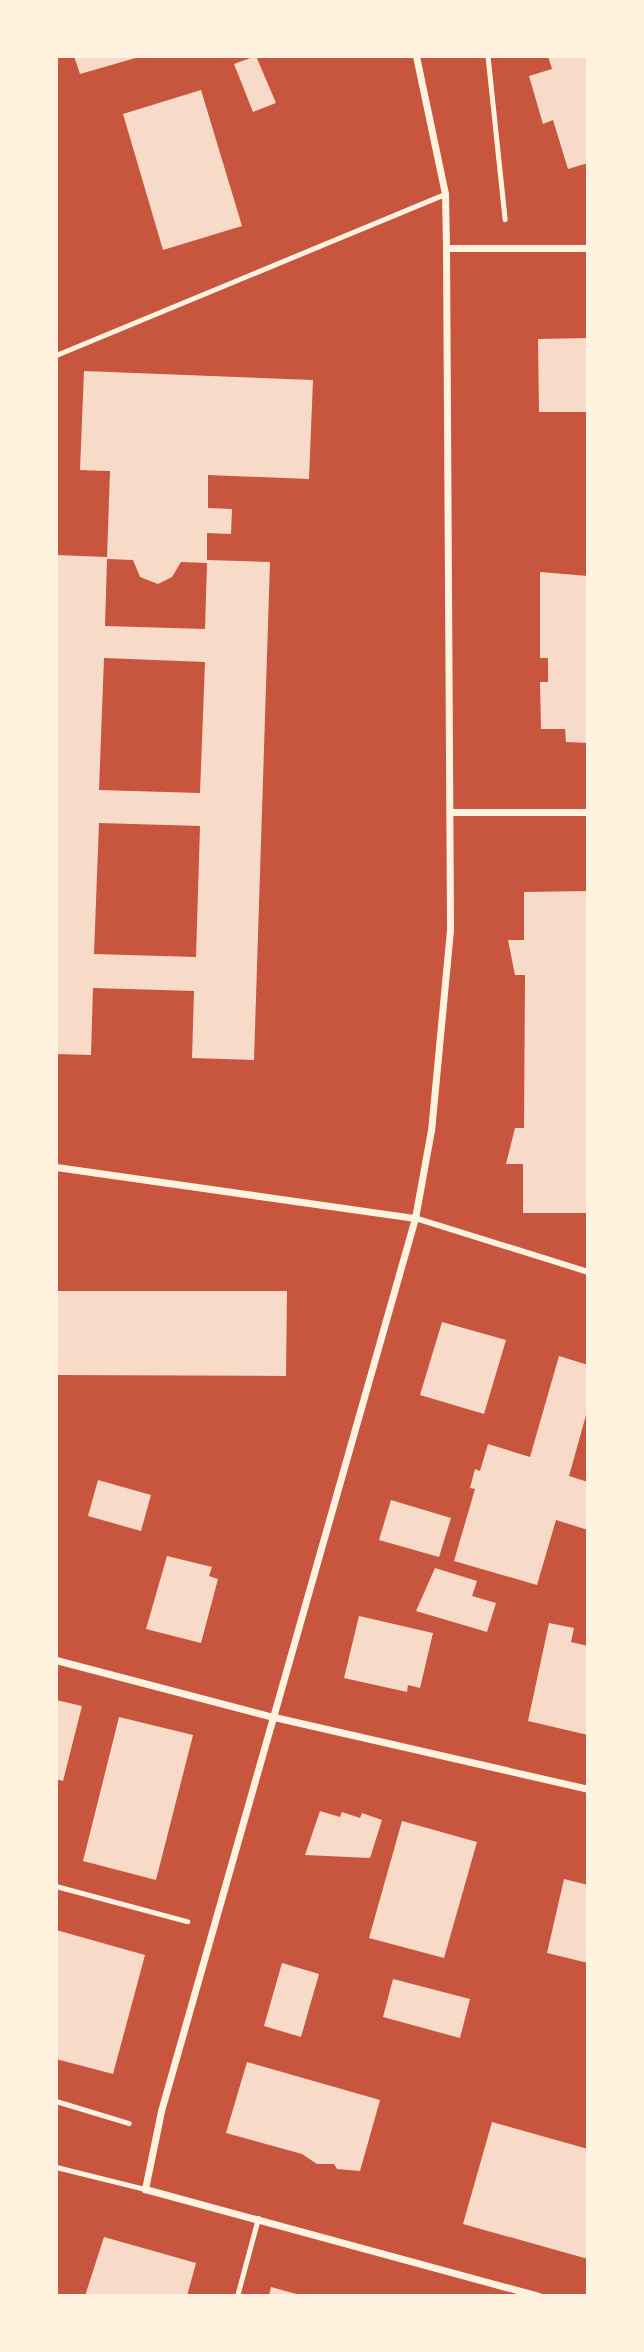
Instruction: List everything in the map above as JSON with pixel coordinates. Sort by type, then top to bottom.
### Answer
[{"type":"street","points":[[416,56],[445,194],[452,812],[450,930],[441,1050],[415,1218],[155,2131],[145,2189],[538,2296]]},
{"type":"street","points":[[446,248],[588,248]]},
{"type":"street","points":[[452,812],[588,812]]},
{"type":"street","points":[[56,1167],[415,1218],[588,1272]]},
{"type":"street","points":[[56,1660],[274,1717],[588,1789]]},
{"type":"lane","points":[[56,355],[445,194]]},
{"type":"lane","points":[[56,2167],[145,2189]]},
{"type":"lane","points":[[237,2296],[258,2218]]},
{"type":"path","points":[[488,56],[507,248]]},
{"type":"path","points":[[56,1886],[212,1928]]},
{"type":"path","points":[[56,2101],[155,2131]]},
{"type":"building","points":[[74,56],[139,56],[139,57],[80,74]]},
{"type":"building","points":[[256,56],[276,103],[253,112],[234,64]]},
{"type":"building","points":[[548,56],[588,56],[588,163],[568,169],[553,120],[543,124],[529,76],[552,69]]},
{"type":"building","points":[[201,90],[242,226],[163,250],[123,114]]},
{"type":"building","points":[[588,338],[588,412],[539,412],[538,339]]},
{"type":"building","points":[[84,371],[313,380],[309,479],[208,475],[208,508],[232,509],[231,534],[207,533],[207,560],[270,562],[254,1060],[192,1058],[194,991],[93,988],[91,1055],[56,1054],[56,555],[107,557],[110,471],[80,470]],"holes":[[[107,559],[133,560],[140,577],[158,584],[172,577],[181,562],[207,563],[205,629],[105,626]],[[104,658],[205,662],[200,793],[99,790]],[[99,823],[200,826],[196,957],[94,954]]]},
{"type":"building","points":[[540,572],[588,576],[588,743],[566,742],[565,729],[541,729],[540,682],[548,682],[548,658],[540,658]]},
{"type":"building","points":[[588,891],[588,1213],[523,1213],[523,1164],[506,1164],[515,1128],[524,1128],[525,975],[515,975],[508,940],[524,940],[524,892]]},
{"type":"building","points":[[56,1291],[287,1291],[286,1376],[56,1375]]},
{"type":"building","points":[[442,1322],[506,1340],[484,1414],[420,1395]]},
{"type":"building","points":[[559,1356],[588,1365],[588,1408],[569,1476],[588,1482],[588,1530],[556,1520],[537,1585],[454,1561],[475,1489],[470,1488],[475,1469],[480,1471],[488,1444],[530,1457]]},
{"type":"building","points":[[98,1480],[151,1495],[141,1531],[88,1516]]},
{"type":"building","points":[[391,1500],[451,1518],[439,1557],[379,1540]]},
{"type":"building","points":[[167,1556],[212,1567],[209,1576],[218,1579],[201,1643],[146,1629]]},
{"type":"building","points":[[435,1568],[477,1581],[472,1596],[496,1603],[487,1632],[416,1611]]},
{"type":"building","points":[[359,1616],[433,1633],[420,1688],[408,1685],[407,1692],[344,1678]]},
{"type":"building","points":[[549,1623],[574,1628],[571,1642],[588,1646],[588,1735],[528,1721]]},
{"type":"building","points":[[56,1700],[82,1706],[63,1781],[56,1779]]},
{"type":"building","points":[[119,1717],[193,1735],[156,1880],[83,1861]]},
{"type":"building","points":[[320,1811],[340,1817],[342,1812],[360,1818],[362,1813],[382,1820],[370,1858],[305,1855]]},
{"type":"building","points":[[402,1821],[477,1842],[444,1958],[369,1938]]},
{"type":"building","points":[[564,1879],[588,1885],[588,1963],[547,1953]]},
{"type":"building","points":[[56,1930],[145,1955],[113,2074],[56,2059]]},
{"type":"building","points":[[282,1963],[319,1974],[301,2037],[264,2026]]},
{"type":"building","points":[[393,1979],[470,1999],[460,2038],[383,2017]]},
{"type":"building","points":[[247,2062],[380,2100],[360,2171],[337,2169],[334,2164],[317,2164],[302,2154],[226,2133]]},
{"type":"building","points":[[492,2122],[588,2149],[588,2259],[463,2224]]},
{"type":"building","points":[[104,2237],[196,2263],[187,2296],[85,2296]]},
{"type":"building","points":[[271,2287],[300,2295],[269,2296]]}]
